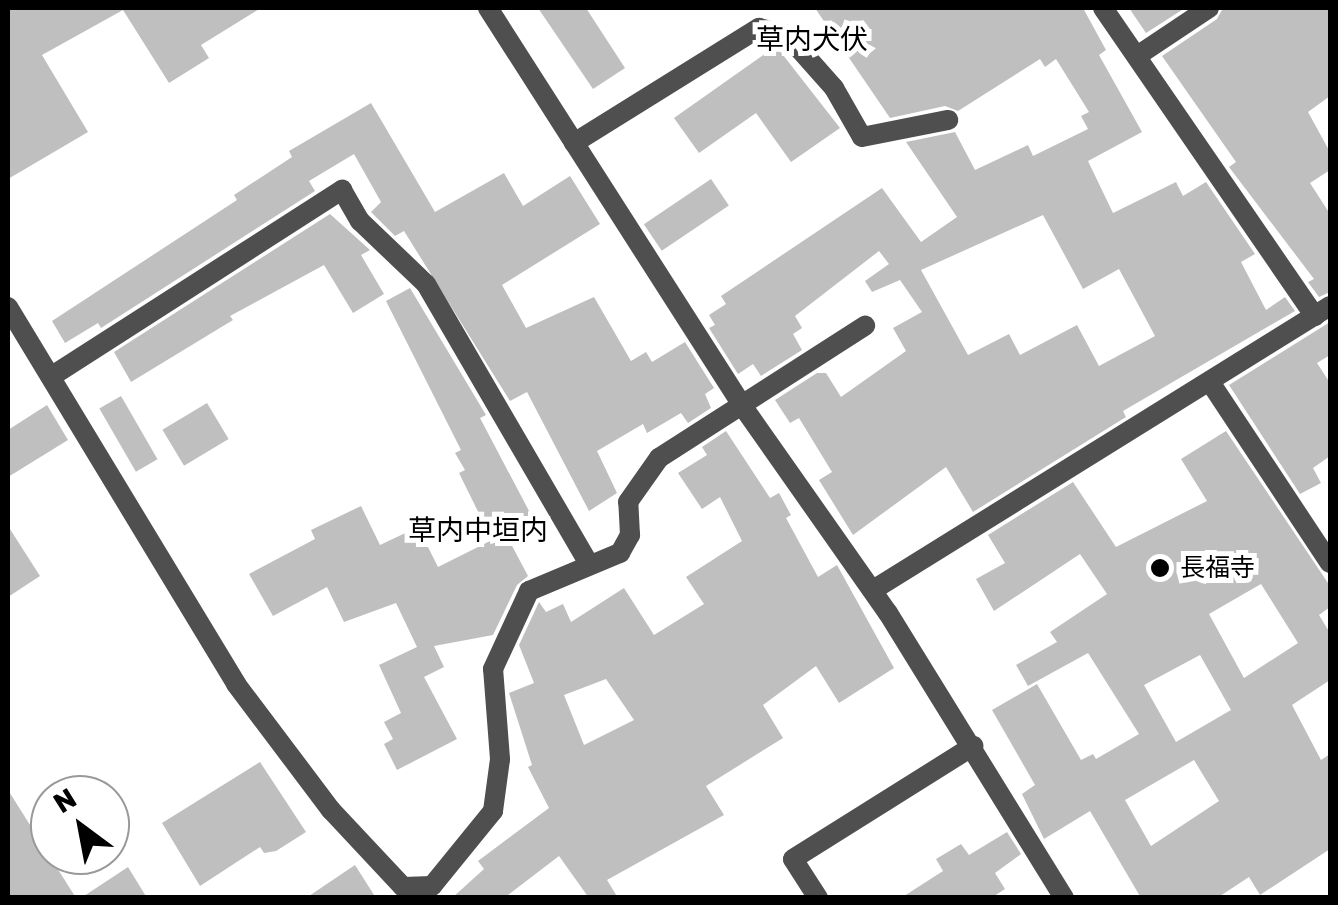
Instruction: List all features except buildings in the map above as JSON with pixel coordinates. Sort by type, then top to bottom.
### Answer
[{"type":"street","points":[[488,8],[742,404],[873,590],[974,746],[1064,898]]},
{"type":"street","points":[[873,590],[1322,311],[1140,54],[1103,8]]},
{"type":"street","points":[[1140,54],[1210,8]]},
{"type":"street","points":[[574,143],[759,28],[787,35],[834,88],[862,137],[948,120]]},
{"type":"street","points":[[52,376],[342,190],[360,221],[426,284],[589,564]]},
{"type":"street","points":[[8,307],[236,684],[332,810],[403,887],[435,892],[493,811],[500,770],[494,669],[529,591],[620,553],[630,535],[628,502],[659,458],[865,326]]},
{"type":"street","points":[[1210,382],[1330,564]]},
{"type":"street","points":[[818,898],[793,859],[974,746]]},
{"type":"place","name":"長福寺","points":[[1160,568]]},
{"type":"district","name":"草内犬伏","points":[[812,40]]},
{"type":"district","name":"草内中垣内","points":[[478,531]]}]
